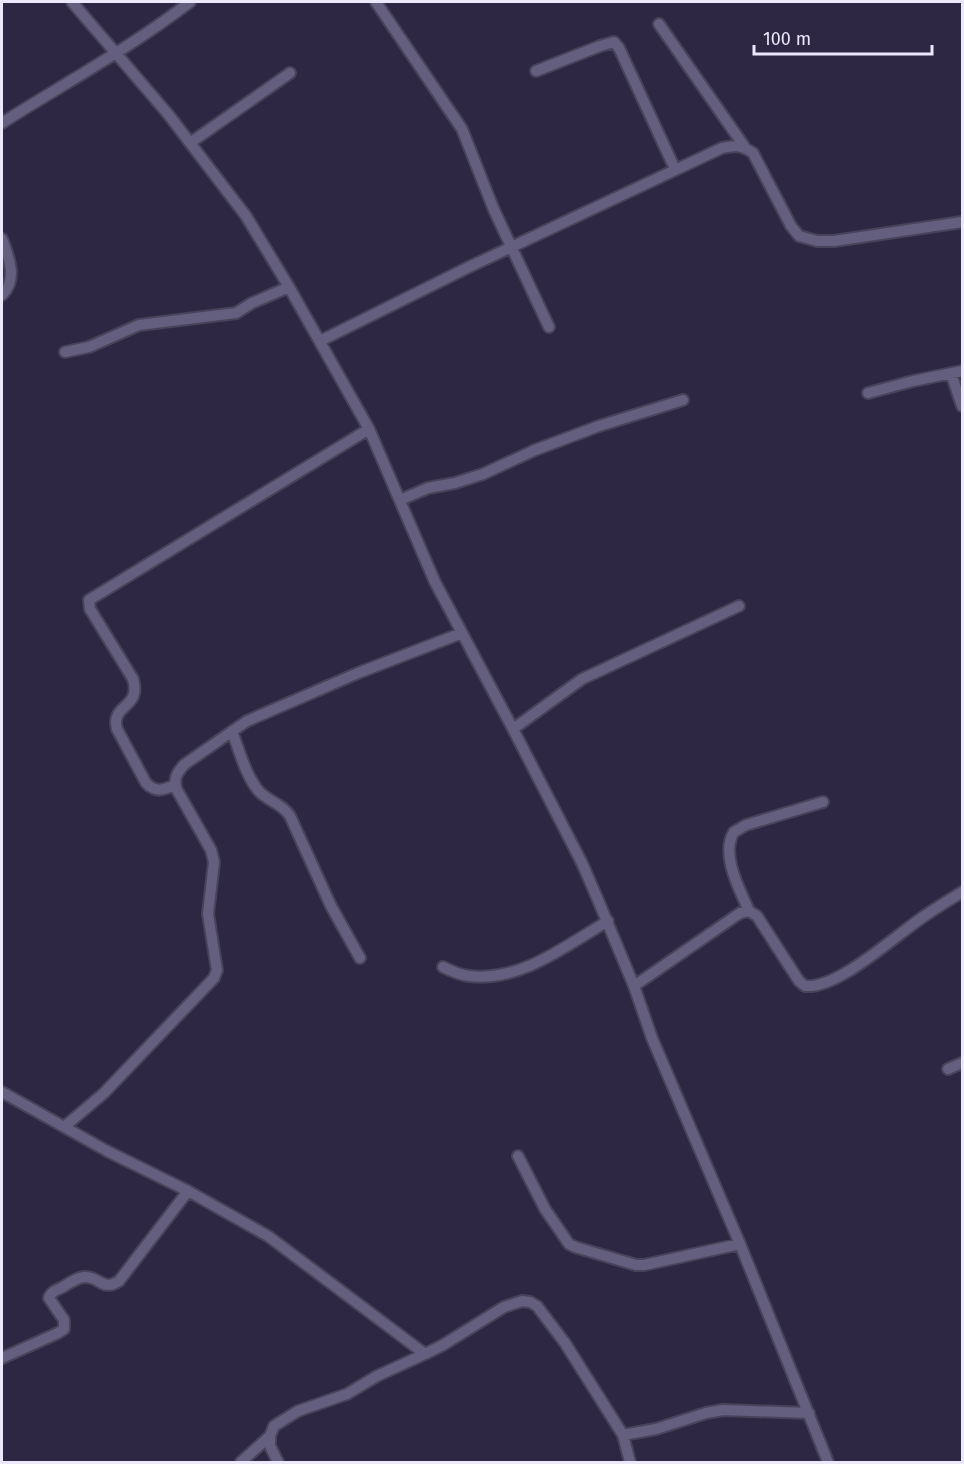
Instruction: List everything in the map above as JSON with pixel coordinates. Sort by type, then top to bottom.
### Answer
[{"type":"street","points":[[72,2],[190,142],[246,216],[369,429],[419,549],[582,863],[608,921],[652,1038],[740,1244],[828,1462]]},
{"type":"street","points":[[2,123],[116,54],[190,2]]},
{"type":"street","points":[[376,2],[462,129],[510,247],[549,327]]},
{"type":"street","points":[[659,24],[744,146],[753,153],[791,226],[799,236],[807,240],[834,241],[963,222]]},
{"type":"street","points":[[536,71],[600,45],[614,42],[619,48],[675,169]]},
{"type":"street","points":[[190,142],[290,73]]},
{"type":"street","points":[[320,341],[675,169],[722,148],[744,146]]},
{"type":"street","points":[[2,239],[11,273],[7,290],[2,295]]},
{"type":"street","points":[[65,352],[89,346],[139,325],[236,313],[252,303],[289,287]]},
{"type":"street","points":[[868,393],[963,371]]},
{"type":"street","points":[[951,374],[963,406]]},
{"type":"street","points":[[400,500],[428,488],[455,483],[483,474],[535,450],[599,426],[683,400]]},
{"type":"street","points":[[175,785],[163,790],[150,788],[117,729],[115,723],[117,717],[121,710],[132,701],[135,687],[90,609],[89,600],[369,429]]},
{"type":"street","points":[[513,729],[582,679],[739,606]]},
{"type":"street","points":[[64,1126],[104,1093],[214,978],[217,970],[208,914],[214,861],[211,850],[175,785],[178,771],[247,721],[358,673],[462,633]]},
{"type":"street","points":[[232,731],[250,778],[257,789],[271,801],[286,809],[290,816],[331,906],[360,958]]},
{"type":"street","points":[[823,802],[787,815],[746,825],[734,832],[730,842],[732,874],[749,911],[756,916],[799,981],[805,986],[812,987],[851,969],[924,916],[963,892]]},
{"type":"street","points":[[634,986],[740,913],[749,911]]},
{"type":"street","points":[[442,967],[472,976],[514,972],[532,966],[608,921]]},
{"type":"street","points":[[948,1069],[963,1063]]},
{"type":"street","points":[[2,1092],[107,1151],[188,1191],[268,1236],[425,1354]]},
{"type":"street","points":[[518,1156],[545,1209],[569,1244],[576,1247],[636,1265],[644,1265],[740,1244]]},
{"type":"street","points":[[2,1358],[64,1329],[64,1320],[49,1298],[53,1292],[80,1278],[91,1278],[107,1286],[120,1281],[188,1191]]},
{"type":"street","points":[[278,1462],[270,1446],[270,1436],[274,1426],[298,1411],[347,1394],[377,1376],[443,1345],[504,1306],[522,1300],[537,1306],[565,1343],[623,1434],[630,1462]]},
{"type":"street","points":[[623,1434],[641,1433],[723,1410],[809,1413]]},
{"type":"street","points":[[241,1462],[270,1436]]}]
